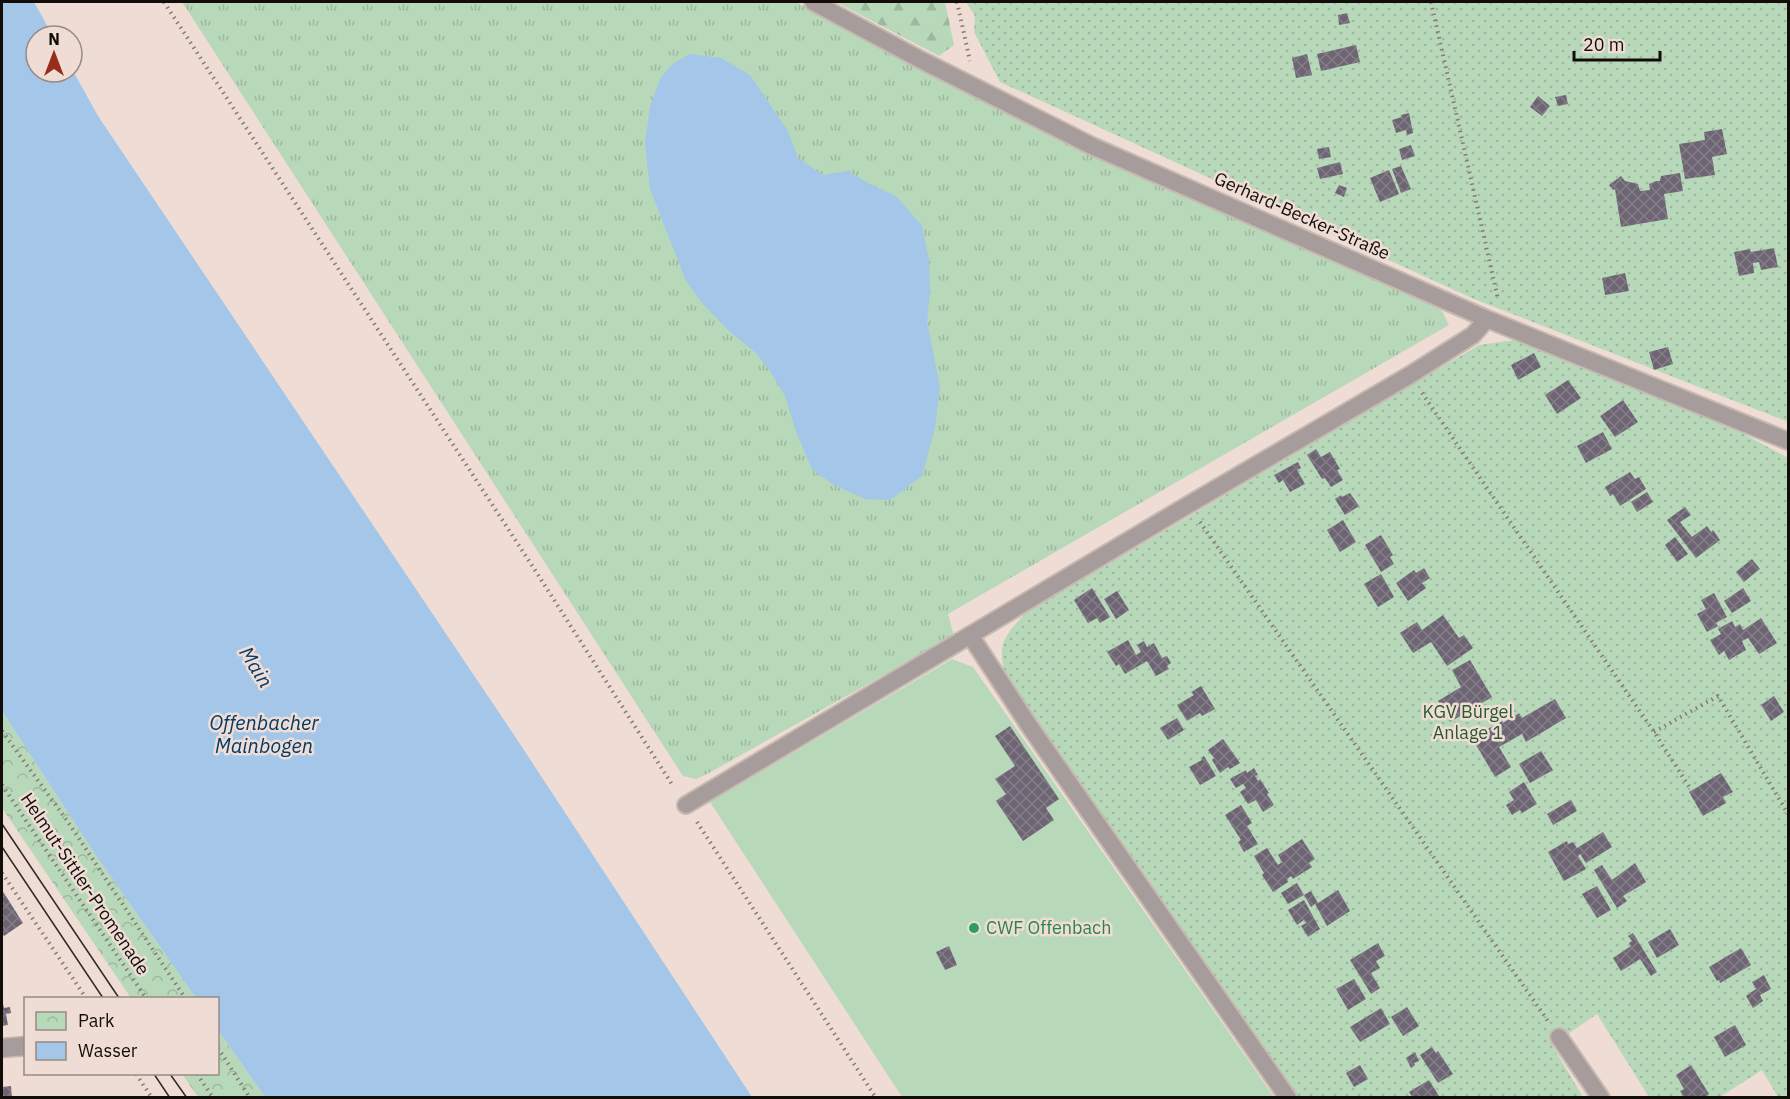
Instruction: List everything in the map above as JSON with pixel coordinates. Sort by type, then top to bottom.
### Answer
[{"type":"street","points":[[2,1048],[24,1046]]},
{"type":"lane","name":"Gerhard-Becker-Straße","points":[[813,2],[922,61],[1092,146],[1487,319],[1788,441]]},
{"type":"lane","points":[[686,805],[1410,375],[1473,335],[1487,319]]},
{"type":"lane","points":[[970,635],[1028,724],[1288,1098]]},
{"type":"lane","points":[[1559,1037],[1601,1098]]},
{"type":"path","points":[[164,2],[876,1098]]},
{"type":"path","points":[[957,2],[970,60],[966,82]]},
{"type":"path","points":[[1431,2],[1499,305],[1487,319]]},
{"type":"path","points":[[1410,375],[1690,788]]},
{"type":"path","points":[[1188,505],[1559,1037]]},
{"type":"path","points":[[1654,732],[1718,696],[1788,813]]},
{"type":"path","points":[[2,731],[68,822],[184,997]]},
{"type":"path","name":"Helmut-Sittler-Promenade","points":[[2,785],[146,997]]},
{"type":"path","points":[[2,873],[85,997]]},
{"type":"path","points":[[219,1050],[250,1098]]},
{"type":"path","points":[[137,1075],[152,1098]]},
{"type":"path","points":[[198,1075],[213,1098]]},
{"type":"green space","points":[[182,2],[796,2],[1071,144],[1425,300],[1442,311],[1449,325],[948,614],[954,636],[709,773],[696,779],[683,776]]},
{"type":"green space","points":[[836,2],[945,2],[954,45],[939,56]]},
{"type":"green space","points":[[966,2],[1788,2],[1788,422],[1474,299],[1000,82],[974,32],[975,16]]},
{"type":"green space","name":"KGV Bürgel Anlage 1","points":[[1522,339],[1744,434],[1788,458],[1788,1097],[1778,1097],[1762,1070],[1720,1097],[1649,1097],[1597,1014],[1552,1045],[1583,1097],[1299,1097],[1006,677],[1002,656],[1004,641],[1026,613],[1479,345]]},
{"type":"green space","name":"CWF Offenbach","points":[[952,659],[973,667],[1274,1097],[902,1097],[710,802]]},
{"type":"green space","points":[[2,711],[93,851],[195,997],[130,997],[2,808]]},
{"type":"green space","points":[[219,1031],[265,1097],[198,1097],[183,1075],[219,1075]]},
{"type":"water","name":"Offenbacher Mainbogen","points":[[2,2],[34,2],[46,24],[24,24],[24,84],[80,84],[98,116],[514,735],[752,1097],[265,1097],[219,1031],[219,997],[195,997],[93,851],[2,711]]},
{"type":"water","points":[[690,54],[721,58],[750,75],[788,131],[798,158],[823,175],[848,171],[896,196],[922,226],[929,260],[930,292],[927,322],[940,387],[935,428],[922,476],[890,500],[865,499],[832,484],[812,469],[797,434],[785,396],[770,371],[756,353],[729,331],[702,303],[686,281],[650,189],[645,143],[650,107],[661,77],[674,63]]},
{"type":"building","points":[[1347,13],[1350,23],[1339,25],[1338,15]]},
{"type":"building","points":[[1356,45],[1360,62],[1321,71],[1317,54]]},
{"type":"building","points":[[1307,54],[1312,75],[1296,78],[1292,58]]},
{"type":"building","points":[[1566,95],[1568,104],[1558,106],[1555,97]]},
{"type":"building","points":[[1538,96],[1550,106],[1542,116],[1530,107]]},
{"type":"building","points":[[1409,113],[1413,133],[1407,135],[1406,130],[1396,133],[1392,120]]},
{"type":"building","points":[[1722,129],[1727,154],[1712,157],[1715,175],[1685,179],[1679,144],[1705,140],[1704,132]]},
{"type":"building","points":[[1411,145],[1415,156],[1402,160],[1399,149]]},
{"type":"building","points":[[1329,147],[1331,157],[1319,159],[1317,149]]},
{"type":"building","points":[[1340,162],[1343,174],[1320,179],[1317,168]]},
{"type":"building","points":[[1401,166],[1411,189],[1401,193],[1392,169]]},
{"type":"building","points":[[1389,170],[1399,194],[1380,202],[1370,178]]},
{"type":"building","points":[[1680,173],[1683,191],[1664,194],[1668,219],[1621,227],[1615,189],[1613,190],[1609,185],[1621,176],[1625,181],[1638,184],[1640,191],[1650,190],[1649,184],[1660,181],[1661,176]]},
{"type":"building","points":[[1339,185],[1347,188],[1344,197],[1335,193]]},
{"type":"building","points":[[1774,248],[1778,267],[1761,270],[1759,262],[1753,263],[1754,273],[1739,276],[1734,252]]},
{"type":"building","points":[[1625,273],[1629,291],[1605,295],[1602,278]]},
{"type":"building","points":[[1668,347],[1673,364],[1654,370],[1649,352]]},
{"type":"building","points":[[1534,353],[1541,367],[1518,380],[1511,365]]},
{"type":"building","points":[[1568,380],[1581,398],[1557,414],[1545,395]]},
{"type":"building","points":[[1623,400],[1638,422],[1615,437],[1600,416]]},
{"type":"building","points":[[1603,432],[1612,449],[1586,463],[1577,446]]},
{"type":"building","points":[[1316,449],[1321,457],[1330,452],[1340,469],[1337,470],[1343,480],[1331,487],[1325,478],[1322,479],[1307,455]]},
{"type":"building","points":[[1298,462],[1301,468],[1297,470],[1305,484],[1290,492],[1283,480],[1279,483],[1274,475]]},
{"type":"building","points":[[1630,472],[1635,479],[1639,477],[1646,489],[1620,506],[1613,494],[1610,496],[1605,487]]},
{"type":"building","points":[[1647,492],[1653,502],[1637,512],[1631,502]]},
{"type":"building","points":[[1350,493],[1359,506],[1345,515],[1335,499]]},
{"type":"building","points":[[1685,507],[1691,515],[1680,522],[1692,537],[1707,526],[1720,540],[1696,558],[1667,520]]},
{"type":"building","points":[[1343,520],[1356,542],[1340,552],[1327,530]]},
{"type":"building","points":[[1381,535],[1393,555],[1390,557],[1394,564],[1381,572],[1365,545]]},
{"type":"building","points":[[1675,537],[1688,554],[1677,562],[1665,545]]},
{"type":"building","points":[[1752,559],[1760,569],[1744,582],[1736,572]]},
{"type":"building","points":[[1424,568],[1430,578],[1422,583],[1426,588],[1408,601],[1396,583],[1414,570],[1416,573]]},
{"type":"building","points":[[1381,574],[1394,597],[1378,607],[1364,584]]},
{"type":"building","points":[[1092,588],[1110,617],[1100,623],[1097,618],[1088,623],[1074,600]]},
{"type":"building","points":[[1743,588],[1751,601],[1732,613],[1724,601]]},
{"type":"building","points":[[1117,591],[1129,610],[1116,619],[1104,599]]},
{"type":"building","points":[[1714,593],[1727,617],[1707,632],[1697,614],[1706,609],[1701,600]]},
{"type":"building","points":[[1443,615],[1459,638],[1464,635],[1473,648],[1447,666],[1431,642],[1413,653],[1400,633],[1417,622],[1422,630]]},
{"type":"building","points":[[1761,618],[1777,643],[1759,654],[1748,638],[1742,641],[1746,650],[1729,660],[1724,651],[1719,655],[1710,640],[1721,634],[1718,629],[1732,621],[1735,627],[1740,624],[1743,630]]},
{"type":"building","points":[[1128,640],[1136,655],[1141,652],[1137,645],[1144,641],[1147,647],[1154,643],[1162,658],[1167,656],[1171,663],[1167,666],[1169,669],[1156,676],[1147,661],[1125,674],[1119,664],[1116,666],[1107,652]]},
{"type":"building","points":[[1470,660],[1492,697],[1450,722],[1438,701],[1461,687],[1452,670]]},
{"type":"building","points":[[1201,686],[1215,709],[1202,716],[1200,713],[1187,721],[1177,705],[1194,695],[1191,692]]},
{"type":"building","points":[[1774,696],[1784,712],[1771,721],[1761,705]]},
{"type":"building","points":[[1555,699],[1566,718],[1526,742],[1522,734],[1499,747],[1511,767],[1495,777],[1472,738],[1519,713],[1522,718]]},
{"type":"building","points":[[1177,718],[1184,730],[1168,740],[1160,728]]},
{"type":"building","points":[[1010,726],[1059,799],[1046,808],[1054,820],[1023,841],[996,801],[1006,794],[995,779],[1015,766],[995,736]]},
{"type":"building","points":[[1223,739],[1240,763],[1220,773],[1208,750]]},
{"type":"building","points":[[1541,751],[1553,770],[1530,783],[1519,764]]},
{"type":"building","points":[[1204,756],[1216,776],[1200,785],[1189,767],[1202,760]]},
{"type":"building","points":[[1254,768],[1258,775],[1255,776],[1258,781],[1260,779],[1274,805],[1263,812],[1256,800],[1248,804],[1240,792],[1246,788],[1243,784],[1236,788],[1230,779]]},
{"type":"building","points":[[1721,773],[1733,792],[1723,797],[1726,803],[1703,816],[1689,792]]},
{"type":"building","points":[[1524,782],[1537,804],[1522,813],[1520,810],[1512,815],[1506,805],[1514,800],[1509,792]]},
{"type":"building","points":[[1571,800],[1577,811],[1553,825],[1547,814]]},
{"type":"building","points":[[1241,805],[1252,823],[1247,826],[1258,844],[1244,852],[1238,842],[1241,840],[1225,815]]},
{"type":"building","points":[[1603,832],[1612,847],[1586,863],[1580,854],[1578,856],[1586,869],[1564,881],[1548,852],[1567,841],[1568,844],[1573,842],[1577,848]]},
{"type":"building","points":[[1302,839],[1315,859],[1309,863],[1312,867],[1293,879],[1291,876],[1287,879],[1288,882],[1273,892],[1254,856],[1267,848],[1278,865],[1282,862],[1278,855]]},
{"type":"building","points":[[1635,863],[1646,882],[1623,896],[1627,901],[1617,908],[1594,870],[1602,865],[1612,880]]},
{"type":"building","points":[[1297,883],[1304,895],[1288,904],[1281,893]]},
{"type":"building","points":[[1597,886],[1611,910],[1597,918],[1582,894]]},
{"type":"building","points":[[2,890],[23,923],[4,936],[2,933]]},
{"type":"building","points":[[1338,890],[1350,911],[1327,926],[1315,904],[1311,907],[1304,895],[1311,891],[1318,903]]},
{"type":"building","points":[[1304,900],[1320,929],[1308,937],[1301,926],[1306,923],[1304,920],[1297,925],[1288,910]]},
{"type":"building","points":[[1670,929],[1679,945],[1657,958],[1648,942]]},
{"type":"building","points":[[1633,933],[1657,972],[1651,976],[1640,959],[1621,971],[1613,958],[1631,946],[1629,943],[1632,941],[1628,936]]},
{"type":"building","points":[[1378,943],[1385,956],[1376,961],[1380,968],[1371,973],[1380,988],[1371,994],[1350,960]]},
{"type":"building","points":[[949,946],[957,965],[945,970],[936,952]]},
{"type":"building","points":[[1741,948],[1751,965],[1720,983],[1709,967]]},
{"type":"building","points":[[1764,975],[1771,989],[1760,995],[1763,1001],[1753,1008],[1746,996],[1756,989],[1752,982]]},
{"type":"building","points":[[1354,979],[1366,999],[1348,1010],[1336,989]]},
{"type":"building","points":[[2,999],[4,1008],[10,1007],[11,1013],[6,1014],[8,1025],[2,1026]]},
{"type":"building","points":[[1407,1007],[1419,1026],[1403,1036],[1391,1017]]},
{"type":"building","points":[[1381,1008],[1390,1024],[1360,1042],[1350,1027]]},
{"type":"building","points":[[1735,1025],[1746,1045],[1725,1057],[1714,1037]]},
{"type":"building","points":[[1432,1047],[1436,1053],[1438,1051],[1453,1074],[1438,1083],[1420,1055]]},
{"type":"building","points":[[1415,1052],[1419,1061],[1411,1068],[1406,1058]]},
{"type":"building","points":[[1360,1065],[1368,1079],[1354,1087],[1346,1073]]},
{"type":"building","points":[[1691,1065],[1709,1094],[1704,1098],[1684,1098],[1680,1091],[1684,1089],[1676,1075]]},
{"type":"building","points":[[1429,1080],[1439,1096],[1413,1098],[1409,1092]]},
{"type":"building","points":[[11,1086],[12,1098],[2,1098],[2,1087]]},
{"type":"tram line","points":[[2,824],[118,997]]},
{"type":"tram line","points":[[2,847],[102,997]]},
{"type":"tram line","points":[[155,1075],[170,1098]]},
{"type":"tram line","points":[[171,1075],[187,1098]]},
{"type":"place","name":"CWF Offenbach","points":[[974,928]]},
{"type":"water label","name":"Main","points":[[256,667]]}]
